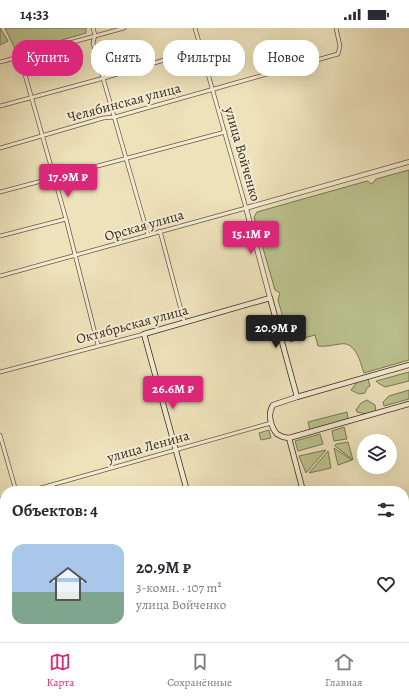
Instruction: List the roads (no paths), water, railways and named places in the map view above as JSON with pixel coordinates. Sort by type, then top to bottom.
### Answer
[{"type":"main road","name":"Октябрьская улица","points":[[144,334],[184,321],[270,298]]},
{"type":"main road","name":"улица Войченко","points":[[270,298],[297,397]]},
{"type":"main road","points":[[144,334],[186,486]]},
{"type":"main road","points":[[409,365],[273,405],[270,412],[272,423],[277,434],[288,438],[409,404]]},
{"type":"main road","points":[[288,438],[302,486]]},
{"type":"street","points":[[93,28],[95,35],[93,43],[148,235]]},
{"type":"street","points":[[78,40],[124,28]]},
{"type":"street","name":"улица Войченко","points":[[195,28],[198,40]]},
{"type":"street","name":"Челябинская улица","points":[[0,148],[103,118],[115,117],[338,54],[340,46],[336,28]]},
{"type":"street","points":[[0,62],[12,59]]},
{"type":"street","points":[[0,106],[163,60]]},
{"type":"street","points":[[25,76],[66,219],[98,345]]},
{"type":"street","name":"улица Войченко","points":[[209,76],[270,298]]},
{"type":"street","points":[[0,192],[225,132]]},
{"type":"street","name":"Орская улица","points":[[0,276],[409,162]]},
{"type":"street","points":[[0,236],[66,219]]},
{"type":"street","points":[[160,231],[184,321]]},
{"type":"street","name":"Октябрьская улица","points":[[0,372],[144,334]]},
{"type":"street","name":"улица Ленина","points":[[47,486],[272,423]]},
{"type":"street","points":[[0,435],[15,486]]}]
